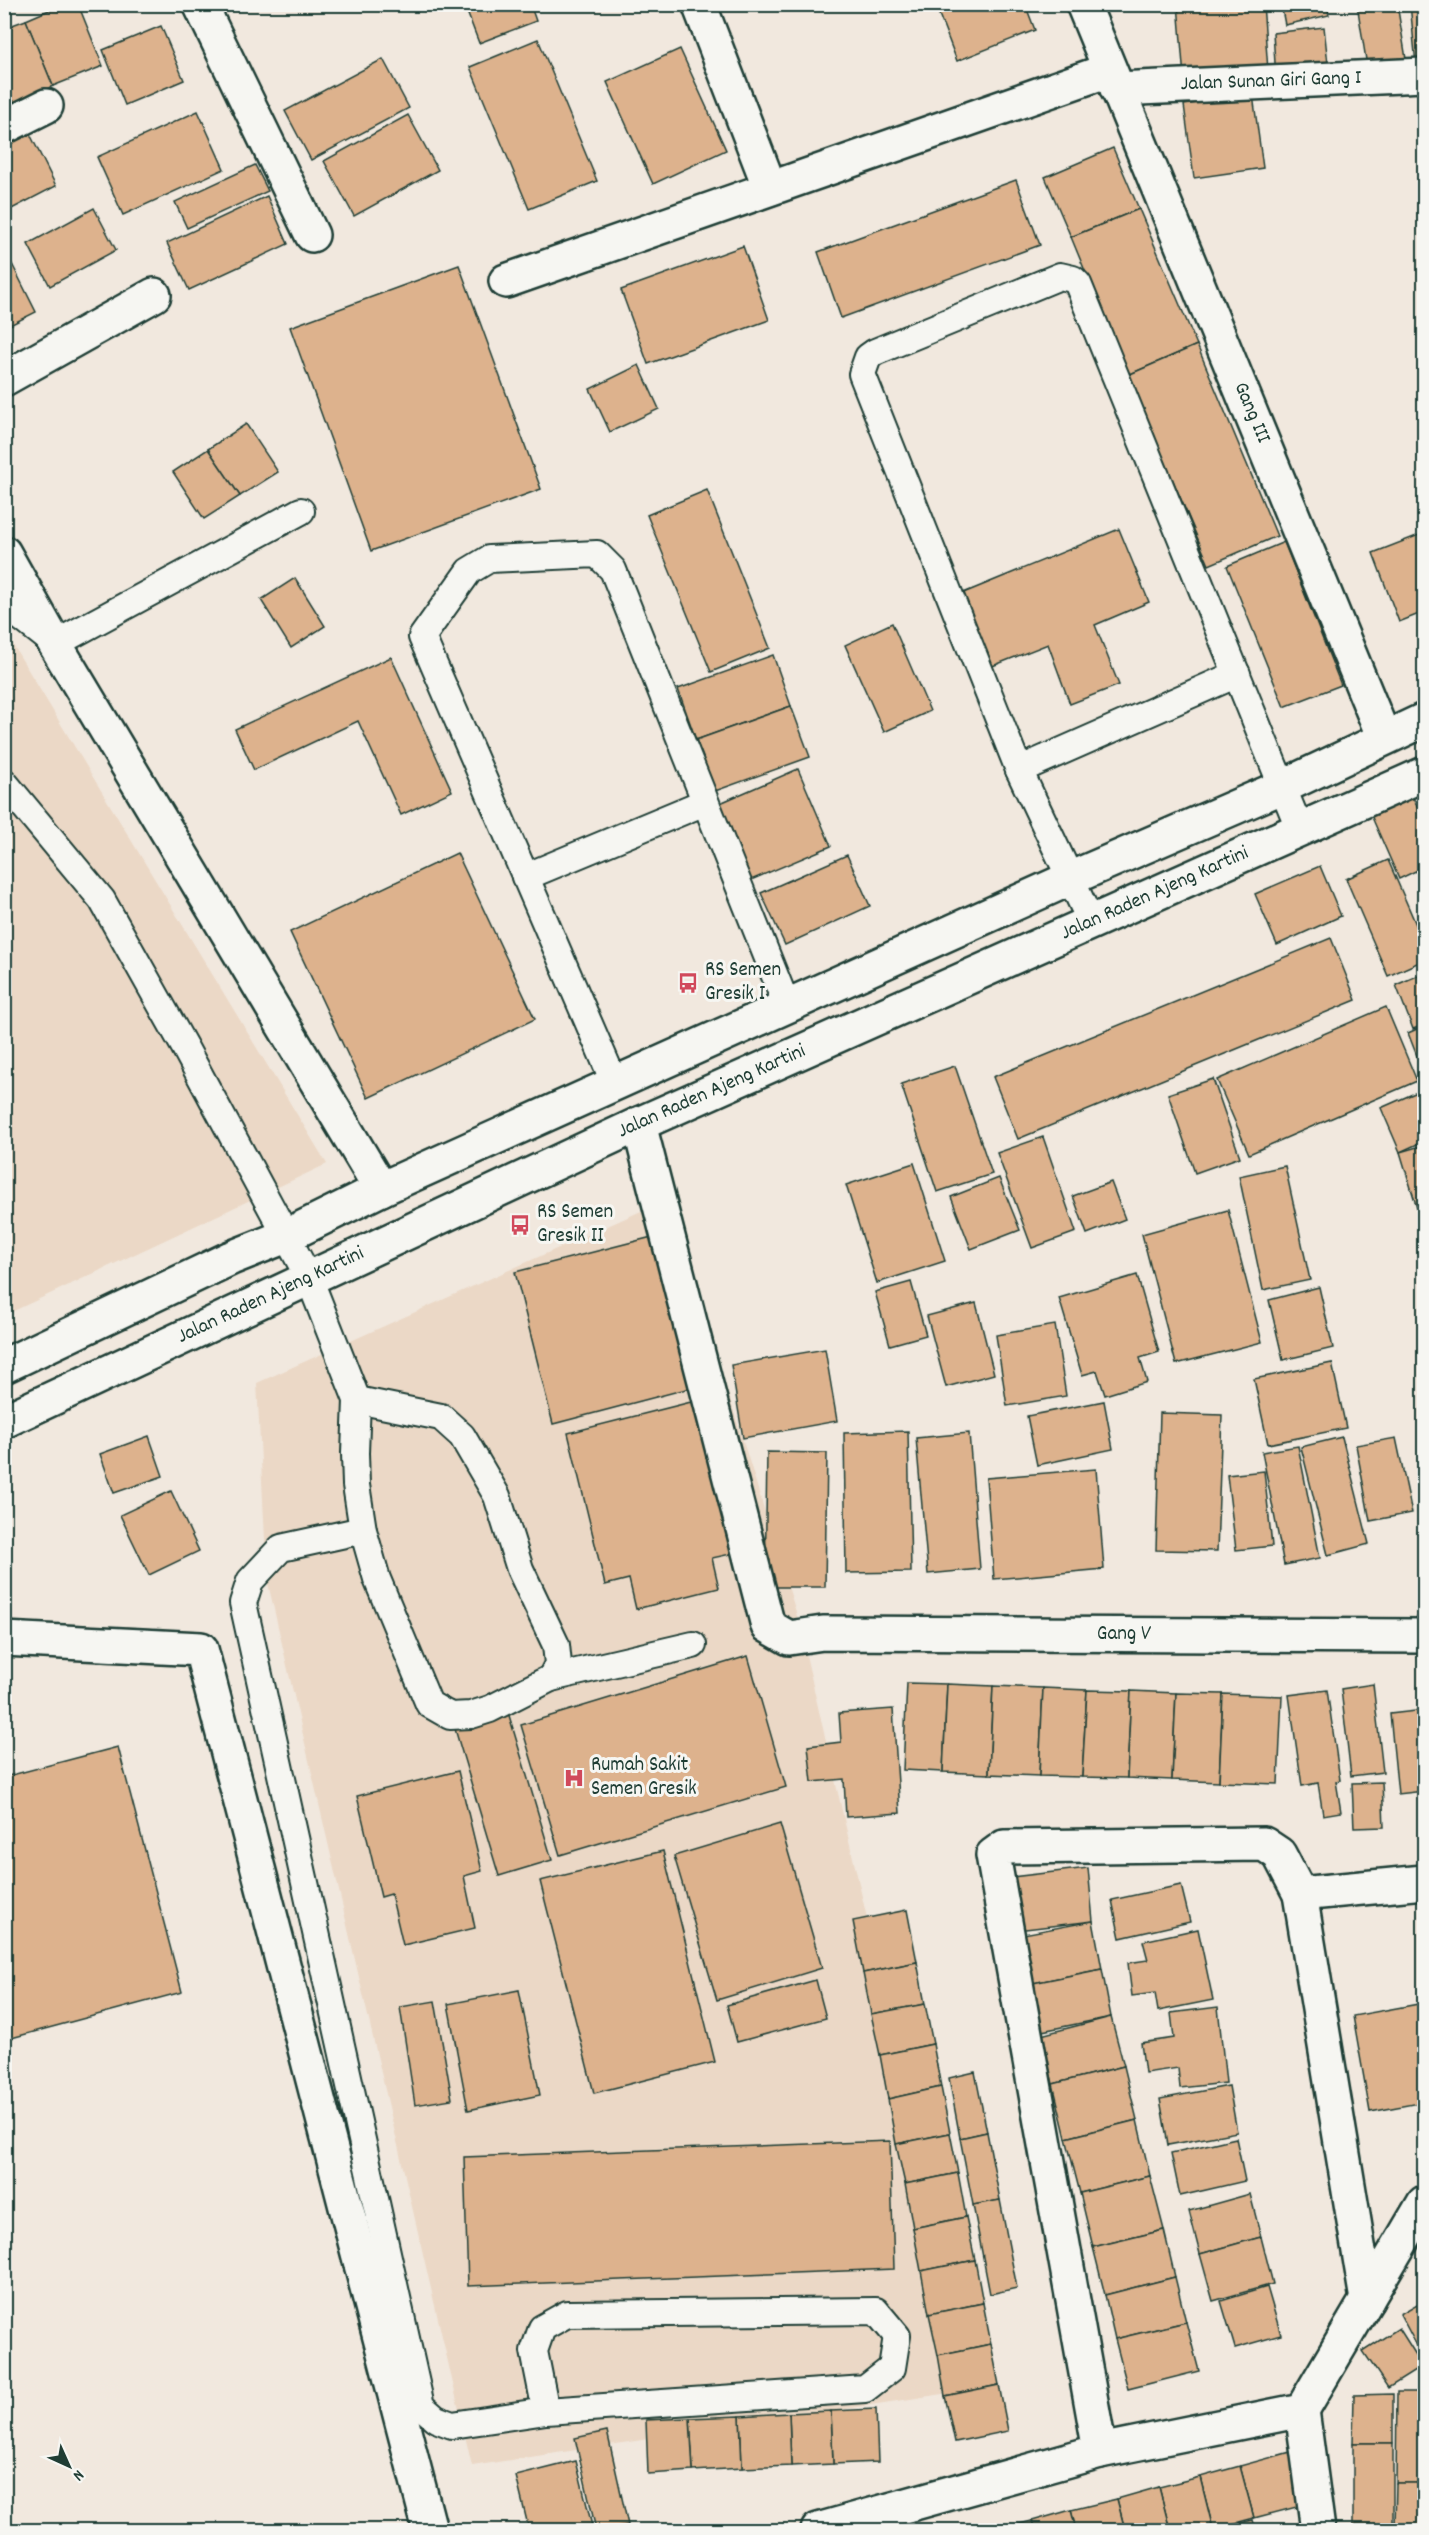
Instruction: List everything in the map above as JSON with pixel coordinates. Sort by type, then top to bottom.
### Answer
[{"type":"main road","points":[[200,4],[312,235]]},
{"type":"main road","points":[[699,4],[770,188]]},
{"type":"main road","name":"Gang III","points":[[1083,4],[1384,738]]},
{"type":"main road","name":"Jalan Sunan Giri Gang I","points":[[506,281],[770,188],[1113,79],[1425,75]]},
{"type":"main road","points":[[4,127],[46,106]]},
{"type":"main road","points":[[4,379],[154,295]]},
{"type":"main road","points":[[4,553],[55,644],[381,1190]]},
{"type":"main road","points":[[4,1366],[231,1258],[286,1236],[381,1190],[787,1006],[1069,879],[1284,786],[1425,720]]},
{"type":"main road","name":"Jalan Raden Ajeng Kartini","points":[[4,1421],[639,1124],[1425,774]]},
{"type":"main road","points":[[838,984],[857,1027]]},
{"type":"main road","name":"Gang V","points":[[639,1124],[768,1626],[789,1638],[823,1633],[1425,1636]]},
{"type":"main road","points":[[4,1639],[201,1649],[430,2530]]},
{"type":"main road","points":[[1100,2451],[993,1856],[1004,1846],[1264,1844],[1279,1854],[1300,1893],[1367,2300]]},
{"type":"main road","points":[[1300,1893],[1425,1882]]},
{"type":"main road","points":[[1318,2530],[1302,2410],[1425,2203]]},
{"type":"main road","points":[[818,2530],[1100,2451],[1302,2410]]},
{"type":"lane","points":[[1091,922],[1019,770],[862,374],[868,357],[874,352],[1060,276],[1073,279],[1078,284],[1300,830]]},
{"type":"lane","points":[[4,604],[55,644],[302,511]]},
{"type":"lane","points":[[615,1084],[422,637],[469,571],[489,559],[597,554],[613,570],[787,1006]]},
{"type":"lane","points":[[1019,770],[1237,674]]},
{"type":"lane","points":[[4,782],[102,900],[309,1278],[357,1400],[355,1464],[363,1530],[377,1579],[429,1704],[450,1716],[471,1715],[490,1709],[551,1678],[693,1645]]},
{"type":"lane","points":[[525,877],[705,802]]},
{"type":"lane","points":[[357,1400],[441,1417],[462,1436],[497,1496],[520,1569],[556,1645],[558,1664],[551,1678]]},
{"type":"lane","points":[[363,1530],[280,1548],[250,1581],[243,1603],[421,2406],[436,2419],[452,2425],[546,2411],[865,2389],[892,2368],[897,2336],[876,2311],[567,2314],[542,2328],[534,2351],[546,2411]]},
{"type":"shaded area","points":[[4,630],[327,1164],[5,1315],[4,1315]]},
{"type":"shaded area","name":"Rumah Sakit Semen Gresik","points":[[668,1199],[796,1612],[873,1944],[962,2391],[472,2466],[267,1579],[257,1383]]},
{"type":"building","points":[[63,4],[78,4],[103,66],[53,86],[26,20]]},
{"type":"building","points":[[464,4],[530,4],[536,21],[479,43]]},
{"type":"building","points":[[935,4],[1025,4],[1035,30],[957,61]]},
{"type":"building","points":[[1178,4],[1263,4],[1268,70],[1184,78]]},
{"type":"building","points":[[1281,4],[1327,4],[1329,15],[1285,25]]},
{"type":"building","points":[[1357,4],[1397,4],[1406,59],[1367,66]]},
{"type":"building","points":[[1410,4],[1424,4],[1424,63],[1416,64]]},
{"type":"building","points":[[26,20],[53,86],[4,106],[4,28]]},
{"type":"building","points":[[161,26],[184,80],[125,105],[103,50]]},
{"type":"building","points":[[1324,27],[1329,73],[1276,78],[1273,33]]},
{"type":"building","points":[[538,39],[597,181],[529,209],[470,67]]},
{"type":"building","points":[[680,49],[726,150],[653,184],[607,82]]},
{"type":"building","points":[[383,59],[409,108],[311,160],[285,111]]},
{"type":"building","points":[[1253,95],[1263,168],[1194,178],[1184,105]]},
{"type":"building","points":[[198,111],[224,169],[123,215],[97,157]]},
{"type":"building","points":[[408,115],[438,170],[354,216],[324,161]]},
{"type":"building","points":[[27,128],[56,186],[4,213],[4,139]]},
{"type":"building","points":[[1113,148],[1139,209],[1071,237],[1045,177]]},
{"type":"building","points":[[255,165],[268,191],[187,228],[175,202]]},
{"type":"building","points":[[1016,180],[1040,245],[841,318],[818,252]]},
{"type":"building","points":[[267,196],[288,244],[189,290],[167,243]]},
{"type":"building","points":[[94,208],[116,250],[50,286],[28,244]]},
{"type":"building","points":[[1139,209],[1197,345],[1128,375],[1071,237]]},
{"type":"building","points":[[743,246],[769,320],[648,364],[621,290]]},
{"type":"building","points":[[4,248],[36,312],[4,328]]},
{"type":"building","points":[[459,265],[541,489],[371,551],[290,327]]},
{"type":"building","points":[[1197,345],[1277,536],[1209,565],[1128,375]]},
{"type":"building","points":[[639,365],[659,409],[610,432],[590,389]]},
{"type":"building","points":[[246,424],[278,472],[240,496],[208,449]]},
{"type":"building","points":[[208,449],[240,496],[204,519],[173,472]]},
{"type":"building","points":[[707,490],[770,648],[711,672],[647,515]]},
{"type":"building","points":[[1119,529],[1149,602],[1095,625],[1119,685],[1070,704],[1048,644],[990,667],[961,594]]},
{"type":"building","points":[[1424,533],[1424,612],[1399,622],[1373,553]]},
{"type":"building","points":[[1284,542],[1341,685],[1284,707],[1227,566]]},
{"type":"building","points":[[295,578],[325,626],[291,648],[261,600]]},
{"type":"building","points":[[892,623],[930,711],[884,732],[845,645]]},
{"type":"building","points":[[773,655],[791,706],[696,740],[678,689]]},
{"type":"building","points":[[391,657],[452,791],[401,815],[358,721],[254,770],[235,729]]},
{"type":"building","points":[[791,706],[810,757],[715,791],[696,740]]},
{"type":"building","points":[[798,769],[831,846],[751,880],[718,804]]},
{"type":"building","points":[[1413,797],[1424,823],[1424,867],[1399,879],[1371,815]]},
{"type":"building","points":[[457,853],[535,1019],[368,1098],[290,932]]},
{"type":"building","points":[[847,855],[870,906],[785,945],[761,893]]},
{"type":"building","points":[[1388,860],[1424,943],[1424,960],[1388,976],[1346,879]]},
{"type":"building","points":[[1320,866],[1341,916],[1277,945],[1255,894]]},
{"type":"building","points":[[1331,938],[1356,1000],[1018,1139],[993,1077]]},
{"type":"building","points":[[1424,973],[1424,1025],[1413,1029],[1396,985]]},
{"type":"building","points":[[1386,1007],[1417,1081],[1249,1154],[1217,1080]]},
{"type":"building","points":[[1424,1026],[1424,1074],[1408,1033]]},
{"type":"building","points":[[955,1066],[992,1174],[937,1192],[901,1084]]},
{"type":"building","points":[[1213,1079],[1240,1157],[1195,1173],[1168,1094]]},
{"type":"building","points":[[1424,1089],[1424,1141],[1400,1152],[1381,1108]]},
{"type":"building","points":[[1043,1137],[1076,1232],[1032,1248],[997,1153]]},
{"type":"building","points":[[1424,1145],[1424,1231],[1400,1152]]},
{"type":"building","points":[[914,1163],[945,1261],[877,1283],[846,1185]]},
{"type":"building","points":[[1285,1166],[1310,1280],[1263,1290],[1239,1176]]},
{"type":"building","points":[[999,1178],[1020,1230],[971,1249],[951,1197]]},
{"type":"building","points":[[1111,1182],[1125,1219],[1087,1234],[1073,1196]]},
{"type":"building","points":[[1228,1210],[1262,1342],[1176,1364],[1142,1234]]},
{"type":"building","points":[[656,1236],[694,1387],[553,1424],[515,1272]]},
{"type":"building","points":[[1137,1275],[1159,1352],[1140,1358],[1147,1382],[1105,1395],[1097,1371],[1082,1375],[1059,1298]]},
{"type":"building","points":[[911,1282],[926,1335],[890,1345],[875,1292]]},
{"type":"building","points":[[1319,1287],[1333,1348],[1283,1360],[1269,1300]]},
{"type":"building","points":[[976,1303],[994,1374],[946,1387],[927,1316]]},
{"type":"building","points":[[1055,1325],[1066,1396],[1007,1406],[996,1335]]},
{"type":"building","points":[[825,1349],[837,1421],[743,1438],[731,1365]]},
{"type":"building","points":[[1332,1363],[1346,1428],[1268,1444],[1254,1379]]},
{"type":"building","points":[[703,1399],[740,1552],[712,1558],[719,1588],[636,1609],[629,1579],[605,1585],[568,1433]]},
{"type":"building","points":[[1104,1401],[1113,1449],[1037,1465],[1027,1416]]},
{"type":"building","points":[[1160,1413],[1222,1415],[1217,1551],[1156,1550]]},
{"type":"building","points":[[908,1431],[911,1572],[846,1573],[844,1433]]},
{"type":"building","points":[[969,1433],[980,1569],[928,1574],[916,1438]]},
{"type":"building","points":[[149,1436],[163,1476],[114,1493],[100,1454]]},
{"type":"building","points":[[1342,1437],[1369,1544],[1328,1555],[1301,1447]]},
{"type":"building","points":[[1396,1438],[1412,1513],[1370,1521],[1356,1445]]},
{"type":"building","points":[[1298,1446],[1320,1558],[1284,1565],[1262,1452]]},
{"type":"building","points":[[767,1452],[827,1453],[825,1587],[765,1587]]},
{"type":"building","points":[[1096,1469],[1104,1569],[994,1579],[986,1478]]},
{"type":"building","points":[[1264,1471],[1272,1546],[1236,1550],[1227,1475]]},
{"type":"building","points":[[171,1491],[199,1551],[149,1575],[120,1515]]},
{"type":"building","points":[[748,1656],[786,1787],[560,1855],[521,1725]]},
{"type":"building","points":[[907,1683],[947,1684],[943,1772],[903,1770]]},
{"type":"building","points":[[947,1684],[993,1686],[989,1774],[943,1772]]},
{"type":"building","points":[[1373,1684],[1383,1772],[1351,1776],[1341,1689]]},
{"type":"building","points":[[993,1686],[1043,1688],[1039,1776],[989,1774]]},
{"type":"building","points":[[1043,1688],[1087,1690],[1082,1777],[1039,1776]]},
{"type":"building","points":[[1087,1690],[1131,1691],[1127,1778],[1082,1777]]},
{"type":"building","points":[[1327,1690],[1340,1780],[1336,1781],[1341,1812],[1323,1815],[1318,1783],[1302,1786],[1289,1695]]},
{"type":"building","points":[[1131,1691],[1176,1693],[1172,1780],[1127,1778]]},
{"type":"building","points":[[1176,1693],[1223,1694],[1219,1782],[1172,1780]]},
{"type":"building","points":[[1223,1694],[1282,1696],[1278,1784],[1219,1782]]},
{"type":"building","points":[[893,1709],[900,1813],[846,1817],[844,1779],[812,1782],[808,1746],[841,1742],[839,1713]]},
{"type":"building","points":[[1424,1710],[1424,1791],[1398,1794],[1390,1714]]},
{"type":"building","points":[[508,1712],[552,1860],[499,1876],[455,1729]]},
{"type":"building","points":[[118,1747],[182,1992],[4,2040],[4,1777]]},
{"type":"building","points":[[458,1771],[482,1871],[464,1876],[475,1928],[403,1945],[391,1894],[381,1897],[357,1796]]},
{"type":"building","points":[[1382,1782],[1384,1827],[1354,1828],[1352,1783]]},
{"type":"building","points":[[780,1824],[822,1968],[717,2000],[674,1856]]},
{"type":"building","points":[[663,1851],[715,2062],[594,2093],[540,1881]]},
{"type":"building","points":[[1088,1868],[1093,1921],[1017,1930],[1012,1877]]},
{"type":"building","points":[[1181,1885],[1190,1922],[1120,1938],[1112,1900]]},
{"type":"building","points":[[907,1910],[917,1962],[863,1973],[853,1921]]},
{"type":"building","points":[[1093,1921],[1102,1969],[1028,1984],[1018,1935]]},
{"type":"building","points":[[1198,1929],[1213,2000],[1158,2011],[1155,1993],[1132,1996],[1128,1963],[1148,1960],[1143,1941]]},
{"type":"building","points":[[917,1962],[925,2004],[871,2014],[863,1973]]},
{"type":"building","points":[[1102,1969],[1111,2017],[1037,2032],[1028,1984]]},
{"type":"building","points":[[816,1980],[826,2018],[737,2042],[727,2005]]},
{"type":"building","points":[[519,1990],[540,2095],[468,2110],[448,2004]]},
{"type":"building","points":[[435,2001],[452,2099],[415,2105],[400,2007]]},
{"type":"building","points":[[1424,2003],[1424,2102],[1370,2112],[1353,2016]]},
{"type":"building","points":[[925,2004],[933,2044],[880,2055],[871,2014]]},
{"type":"building","points":[[1218,2007],[1226,2083],[1180,2088],[1178,2068],[1145,2073],[1141,2043],[1174,2038],[1171,2013]]},
{"type":"building","points":[[1111,2017],[1124,2066],[1053,2084],[1041,2035]]},
{"type":"building","points":[[933,2044],[941,2087],[888,2099],[880,2055]]},
{"type":"building","points":[[1124,2066],[1137,2120],[1066,2138],[1053,2084]]},
{"type":"building","points":[[975,2072],[987,2132],[960,2138],[949,2078]]},
{"type":"building","points":[[1229,2086],[1237,2132],[1168,2145],[1160,2099]]},
{"type":"building","points":[[941,2087],[950,2133],[896,2144],[888,2099]]},
{"type":"building","points":[[1137,2120],[1150,2176],[1080,2193],[1066,2138]]},
{"type":"building","points":[[987,2132],[1000,2200],[973,2205],[960,2138]]},
{"type":"building","points":[[950,2133],[958,2173],[905,2184],[896,2144]]},
{"type":"building","points":[[1236,2138],[1245,2181],[1180,2196],[1171,2153]]},
{"type":"building","points":[[890,2141],[894,2269],[468,2286],[464,2157]]},
{"type":"building","points":[[958,2173],[966,2217],[913,2228],[905,2184]]},
{"type":"building","points":[[1150,2176],[1164,2230],[1093,2247],[1080,2193]]},
{"type":"building","points":[[1250,2194],[1261,2237],[1200,2254],[1189,2211]]},
{"type":"building","points":[[1000,2200],[1017,2288],[990,2294],[973,2205]]},
{"type":"building","points":[[966,2217],[975,2260],[921,2271],[913,2228]]},
{"type":"building","points":[[1164,2230],[1175,2277],[1105,2295],[1093,2247]]},
{"type":"building","points":[[1261,2237],[1273,2284],[1213,2301],[1200,2254]]},
{"type":"building","points":[[975,2260],[983,2303],[929,2314],[921,2271]]},
{"type":"building","points":[[1175,2277],[1186,2322],[1115,2339],[1105,2295]]},
{"type":"building","points":[[1267,2287],[1281,2335],[1235,2348],[1221,2301]]},
{"type":"building","points":[[1424,2300],[1424,2359],[1400,2314]]},
{"type":"building","points":[[983,2303],[991,2344],[938,2355],[929,2314]]},
{"type":"building","points":[[1186,2322],[1199,2371],[1128,2389],[1115,2339]]},
{"type":"building","points":[[1399,2328],[1423,2366],[1388,2388],[1363,2351]]},
{"type":"building","points":[[991,2344],[999,2385],[945,2396],[938,2355]]},
{"type":"building","points":[[999,2385],[1008,2431],[955,2442],[945,2396]]},
{"type":"building","points":[[1397,2392],[1424,2392],[1424,2483],[1396,2483]]},
{"type":"building","points":[[1393,2394],[1393,2443],[1353,2443],[1354,2395]]},
{"type":"building","points":[[876,2409],[878,2462],[833,2464],[831,2411]]},
{"type":"building","points":[[831,2411],[833,2464],[791,2466],[789,2413]]},
{"type":"building","points":[[789,2413],[791,2466],[742,2468],[740,2416]]},
{"type":"building","points":[[740,2416],[742,2468],[693,2471],[690,2418]]},
{"type":"building","points":[[690,2418],[693,2471],[648,2474],[646,2420]]},
{"type":"building","points":[[607,2431],[628,2525],[596,2530],[575,2438]]},
{"type":"building","points":[[1353,2443],[1393,2443],[1393,2527],[1353,2527]]},
{"type":"building","points":[[1294,2451],[1308,2504],[1254,2518],[1240,2466]]},
{"type":"building","points":[[576,2461],[593,2530],[529,2530],[516,2476]]},
{"type":"building","points":[[1240,2466],[1254,2518],[1213,2529],[1200,2477]]},
{"type":"building","points":[[1200,2477],[1213,2529],[1170,2530],[1159,2487]]},
{"type":"building","points":[[1396,2483],[1424,2483],[1424,2526],[1395,2526]]},
{"type":"building","points":[[1159,2487],[1170,2530],[1125,2530],[1117,2499]]},
{"type":"building","points":[[1117,2499],[1125,2530],[1076,2530],[1071,2510]]},
{"type":"building","points":[[1071,2510],[1076,2530],[1035,2530],[1032,2521]]},
{"type":"building","points":[[1253,2520],[1256,2530],[1212,2530]]},
{"type":"building","points":[[1032,2521],[1035,2530],[995,2530]]},
{"type":"building","points":[[1395,2526],[1424,2526],[1424,2530],[1395,2530]]},
{"type":"building","points":[[1353,2527],[1393,2527],[1393,2530],[1353,2530]]},
{"type":"place","name":"RS Semen Gresik I","points":[[688,983]]},
{"type":"place","name":"RS Semen Gresik II","points":[[520,1225]]},
{"type":"place","name":"Rumah Sakit Semen Gresik","points":[[574,1778]]}]
